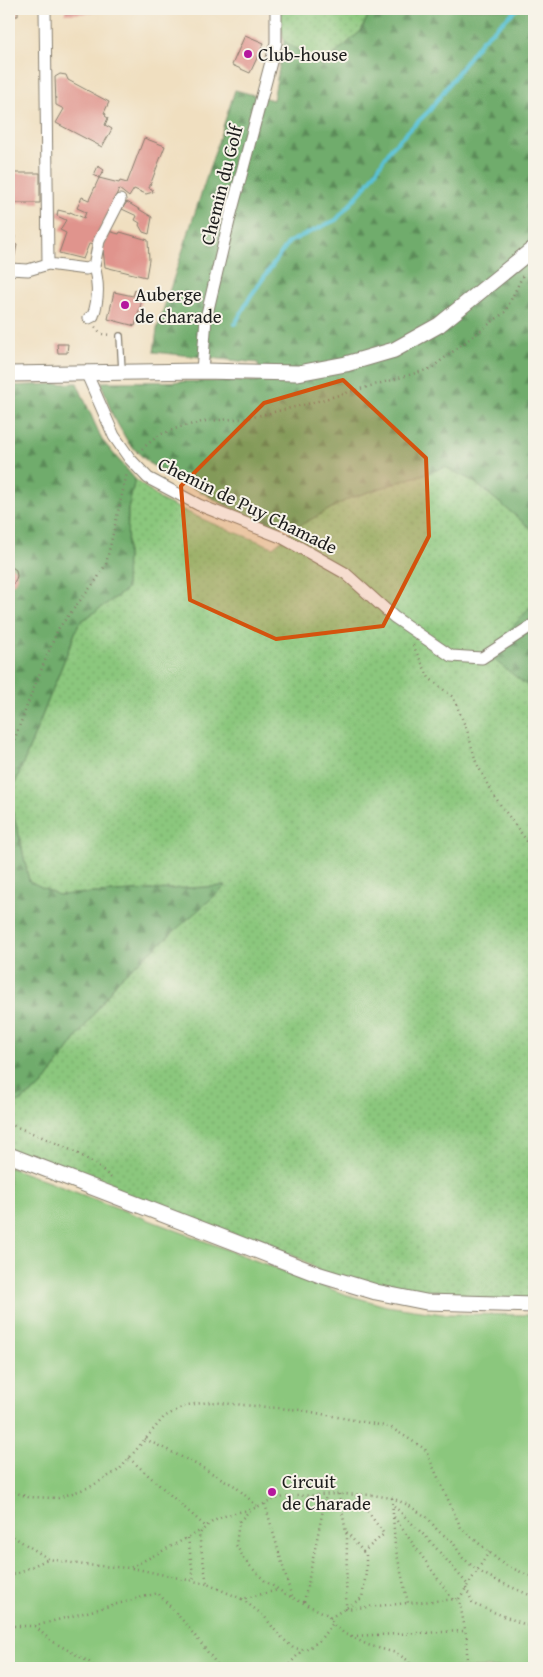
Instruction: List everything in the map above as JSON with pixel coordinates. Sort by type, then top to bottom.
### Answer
[{"type":"street","points":[[46,9],[48,264]]},
{"type":"street","name":"Chemin du Golf","points":[[202,371],[206,318],[229,221],[276,42],[276,9]]},
{"type":"street","points":[[89,318],[93,316],[97,304],[98,281],[94,266],[99,241],[120,200]]},
{"type":"street","points":[[9,374],[202,371],[298,373],[346,364],[394,350],[439,325],[534,248]]},
{"type":"street","points":[[9,269],[28,270],[48,264],[86,269],[94,266]]},
{"type":"street","name":"Chemin de Puy Chamade","points":[[86,372],[114,436],[130,459],[148,478],[199,505],[283,538],[345,573],[394,617],[452,656],[482,658],[534,624]]},
{"type":"street","points":[[9,1155],[320,1275],[376,1292],[426,1302],[534,1305]]},
{"type":"lane","points":[[120,336],[123,372]]},
{"type":"path","points":[[89,318],[95,328],[102,334],[120,336]]},
{"type":"path","points":[[9,754],[58,629],[97,579],[106,564],[116,528],[130,459]]},
{"type":"path","points":[[406,625],[414,650],[430,678],[453,697],[467,730],[476,762],[492,792],[534,851]]},
{"type":"path","points":[[9,1124],[40,1136],[86,1159],[111,1178],[125,1200]]},
{"type":"path","points":[[9,1490],[28,1497],[58,1498],[90,1487],[119,1470],[164,1417],[187,1405],[210,1402],[301,1410],[390,1427],[425,1449],[460,1528],[503,1564],[534,1578]]},
{"type":"path","points":[[145,1439],[235,1486],[258,1507]]},
{"type":"path","points":[[130,1458],[205,1526]]},
{"type":"path","points":[[339,1494],[347,1538],[346,1609]]},
{"type":"path","points":[[206,1584],[199,1535],[205,1526],[231,1513],[250,1510],[278,1498],[339,1494],[392,1498],[408,1504],[428,1518],[438,1530],[452,1541],[463,1558],[478,1571],[534,1597]]},
{"type":"path","points":[[304,1602],[326,1495]]},
{"type":"path","points":[[356,1495],[384,1534],[363,1552]]},
{"type":"path","points":[[392,1498],[395,1546],[408,1603]]},
{"type":"path","points":[[265,1504],[292,1598]]},
{"type":"path","points":[[393,1505],[430,1541],[467,1587],[473,1604],[534,1628]]},
{"type":"path","points":[[250,1510],[239,1522],[236,1545],[246,1562],[265,1581],[292,1598],[304,1602],[328,1615],[335,1626],[350,1636],[368,1645],[396,1653],[409,1661],[411,1668]]},
{"type":"path","points":[[394,1515],[453,1600]]},
{"type":"path","points":[[330,1618],[362,1598],[366,1573],[366,1555],[345,1529]]},
{"type":"path","points":[[130,1568],[202,1530]]},
{"type":"path","points":[[9,1534],[49,1559],[84,1565],[130,1568],[206,1584],[242,1599],[264,1616],[278,1634],[293,1648],[306,1650],[319,1641],[333,1622]]},
{"type":"path","points":[[188,1538],[194,1581]]},
{"type":"path","points":[[468,1668],[467,1640],[459,1599],[489,1552]]},
{"type":"path","points":[[9,1577],[49,1559]]},
{"type":"path","points":[[242,1599],[278,1590]]},
{"type":"path","points":[[9,1626],[35,1626],[158,1593],[185,1623],[220,1668]]},
{"type":"path","points":[[346,1609],[459,1599]]},
{"type":"path","points":[[35,1626],[50,1640],[91,1663],[94,1668]]},
{"type":"path","points":[[350,1636],[465,1631]]},
{"type":"path","points":[[286,1668],[302,1649]]},
{"type":"highlighted area","points":[[343,380],[426,458],[429,536],[383,626],[276,639],[190,600],[181,486],[264,403]]},
{"type":"green space","points":[[277,9],[371,9],[361,31],[321,66],[284,41]]},
{"type":"green space","points":[[371,9],[534,9],[534,531],[473,481],[445,467],[350,498],[299,526],[274,526],[232,509],[150,464],[129,444],[112,414],[101,382],[260,381],[258,363],[154,352],[157,329],[235,90],[273,100],[284,41],[321,66],[361,31]]},
{"type":"green space","points":[[77,383],[102,440],[135,479],[128,509],[126,590],[79,623],[9,799],[9,386]]},
{"type":"green space","points":[[446,467],[473,481],[534,531],[534,603],[489,655],[534,691],[534,1306],[463,1306],[329,1278],[301,1259],[205,1223],[125,1199],[9,1155],[9,1109],[42,1086],[118,980],[225,886],[58,895],[29,881],[9,799],[79,623],[126,590],[128,509],[135,479],[161,500],[211,523],[273,547],[299,526],[350,498]]},
{"type":"green space","points":[[534,603],[534,691],[488,655]]},
{"type":"green space","points":[[9,800],[29,881],[58,895],[226,886],[118,980],[42,1086],[9,1109]]},
{"type":"green space","name":"Circuit de Charade","points":[[9,1167],[344,1294],[386,1306],[442,1314],[534,1315],[534,1668],[9,1668]]},
{"type":"building","points":[[9,9],[18,9],[18,16],[9,16]]},
{"type":"building","points":[[65,9],[93,9],[93,13],[65,14]]},
{"type":"building","name":"Club-house","points":[[245,35],[264,43],[250,73],[232,65]]},
{"type":"building","points":[[60,74],[66,75],[68,80],[109,102],[104,113],[108,118],[105,125],[112,129],[102,147],[56,123],[64,109],[56,105],[55,77]]},
{"type":"building","points":[[144,138],[165,146],[149,188],[153,192],[146,194],[134,189],[129,197],[119,189],[93,245],[89,244],[83,259],[59,253],[66,233],[60,230],[66,220],[57,216],[58,210],[70,212],[84,218],[86,212],[77,208],[82,197],[89,200],[99,178],[127,183]]},
{"type":"building","points":[[98,166],[104,170],[99,178],[94,175]]},
{"type":"building","points":[[11,173],[40,173],[40,203],[11,203]]},
{"type":"building","points":[[127,202],[152,217],[149,234],[143,232],[139,225],[140,223],[135,220],[137,216],[122,209]]},
{"type":"building","points":[[108,231],[119,234],[120,232],[148,240],[149,260],[146,277],[105,267],[103,249]]},
{"type":"building","points":[[9,236],[15,236],[14,244],[17,245],[14,259],[9,259]]},
{"type":"building","points":[[135,290],[144,292],[135,326],[108,319],[114,292],[133,296]]},
{"type":"building","points":[[57,344],[68,344],[67,353],[58,353]]},
{"type":"building","points":[[9,565],[16,570],[17,576],[15,582],[9,586]]},
{"type":"waterway","points":[[235,324],[250,297],[289,242],[336,220],[367,185],[391,148],[430,110],[481,41],[517,9]]},
{"type":"place","name":"Club-house","points":[[248,54]]},
{"type":"place","name":"Auberge de charade","points":[[125,305]]},
{"type":"place","name":"Circuit de Charade","points":[[272,1492]]}]
